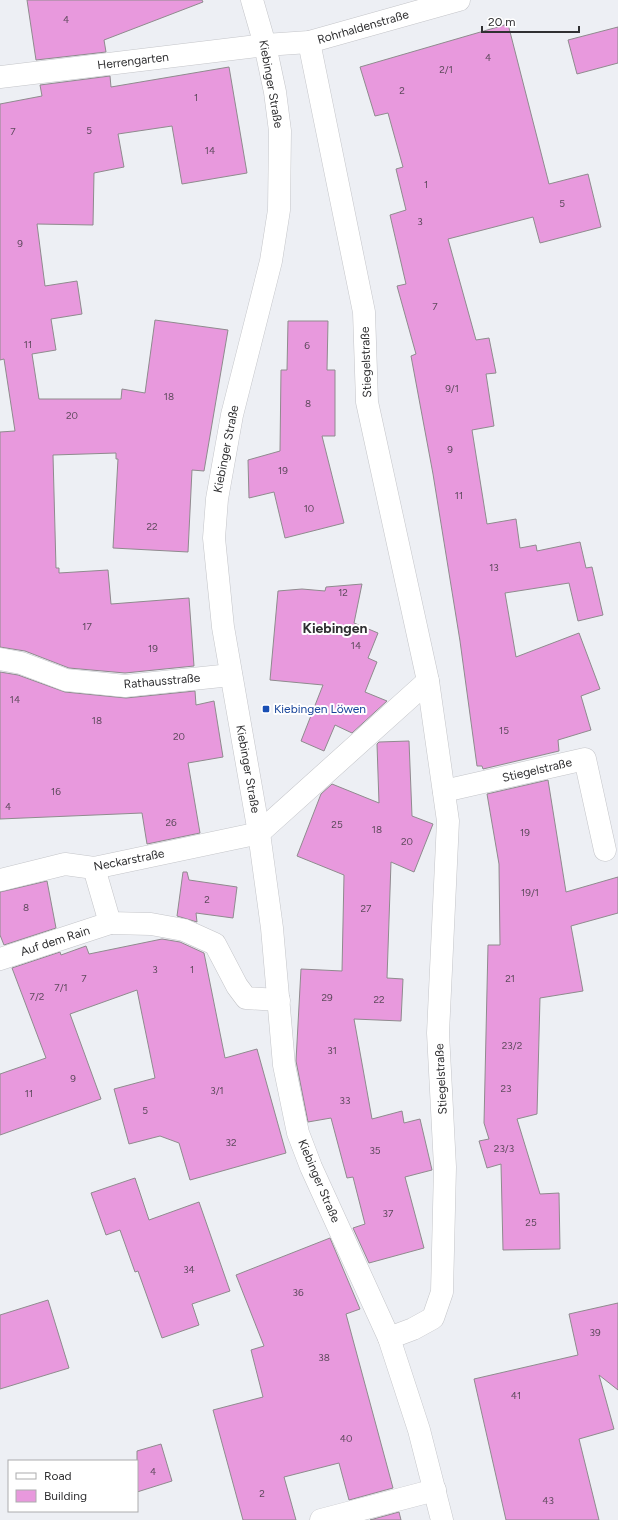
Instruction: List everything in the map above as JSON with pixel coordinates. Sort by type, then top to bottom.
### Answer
[{"type":"street","name":"Kiebinger Straße","points":[[252,0],[265,45],[275,92],[280,131],[279,210],[271,261],[223,458],[217,499],[214,538],[222,619],[259,833],[280,1000],[284,1065],[298,1133],[316,1180],[389,1338],[407,1387],[442,1520]]},
{"type":"street","name":"Rohrhaldenstraße","points":[[265,45],[309,42],[459,0]]},
{"type":"street","name":"Stiegelstraße","points":[[309,42],[364,312],[367,402],[428,681],[448,821],[438,1033],[445,1168],[442,1292],[433,1318],[413,1329],[389,1338]]},
{"type":"street","name":"Herrengarten","points":[[0,77],[265,45]]},
{"type":"street","name":"Rathausstraße","points":[[0,659],[21,663],[66,680],[125,686],[231,675]]},
{"type":"street","points":[[259,833],[428,681]]},
{"type":"street","name":"Stiegelstraße","points":[[444,791],[585,759],[605,850]]},
{"type":"street","name":"Neckarstraße","points":[[0,880],[65,864],[94,868],[259,833]]},
{"type":"street","points":[[94,868],[110,923]]},
{"type":"street","name":"Auf dem Rain","points":[[0,959],[110,923],[151,924],[184,930],[215,944],[237,986],[246,998],[280,1000]]},
{"type":"street","points":[[321,1520],[435,1490]]},
{"type":"building","points":[[27,0],[202,0],[203,2],[104,40],[106,52],[36,60]]},
{"type":"building","points":[[508,24],[549,184],[588,174],[601,227],[540,243],[533,217],[448,239],[476,340],[489,338],[496,373],[486,374],[494,426],[472,430],[487,524],[516,519],[520,548],[536,545],[537,551],[580,542],[586,568],[592,567],[603,615],[578,621],[569,583],[505,593],[516,657],[579,633],[600,689],[581,696],[591,730],[558,740],[559,751],[483,769],[482,766],[477,766],[460,641],[433,474],[411,356],[416,354],[397,286],[406,284],[390,215],[406,210],[396,169],[403,167],[388,113],[375,116],[360,67]]},
{"type":"building","points":[[618,27],[618,63],[577,74],[568,40]]},
{"type":"building","points":[[229,67],[247,173],[182,184],[172,126],[118,134],[124,167],[94,173],[93,225],[37,224],[45,286],[77,281],[82,314],[51,319],[56,350],[32,354],[39,399],[121,399],[122,389],[145,393],[155,320],[228,330],[204,471],[192,470],[188,552],[113,548],[118,459],[116,459],[116,453],[53,455],[56,568],[59,568],[59,573],[108,570],[111,604],[189,598],[194,666],[125,673],[69,668],[25,651],[0,647],[0,432],[15,431],[4,359],[0,360],[0,104],[42,96],[40,85],[110,76],[111,87]]},
{"type":"building","points":[[288,321],[328,321],[327,370],[335,370],[335,436],[322,436],[344,523],[285,538],[274,492],[249,498],[248,460],[280,451],[281,370],[287,370]]},
{"type":"building","points":[[362,584],[354,623],[378,633],[368,658],[377,662],[365,692],[387,701],[352,733],[335,725],[324,751],[301,741],[323,685],[270,680],[278,591],[302,589],[325,591],[326,587]]},
{"type":"building","points":[[0,672],[18,675],[65,692],[126,698],[195,691],[196,705],[214,701],[223,757],[188,763],[200,833],[147,844],[142,813],[0,819]]},
{"type":"building","points":[[409,741],[412,816],[433,824],[414,872],[391,862],[387,978],[403,979],[401,1021],[354,1019],[372,1119],[402,1111],[404,1123],[420,1119],[432,1170],[405,1177],[424,1248],[369,1263],[353,1228],[365,1224],[353,1177],[347,1178],[331,1118],[308,1122],[296,1061],[301,969],[342,971],[344,875],[297,856],[321,794],[332,784],[379,803],[377,744],[379,742]]},
{"type":"building","points":[[548,780],[566,892],[618,877],[618,913],[571,926],[583,991],[540,998],[537,1114],[517,1119],[540,1194],[559,1193],[560,1249],[503,1250],[501,1164],[487,1168],[479,1141],[489,1139],[484,1123],[488,945],[500,945],[499,864],[487,794]]},
{"type":"building","points":[[183,872],[187,872],[189,880],[237,887],[233,918],[196,913],[197,922],[177,916]]},
{"type":"building","points":[[47,881],[56,928],[4,945],[0,935],[0,892]]},
{"type":"building","points":[[162,939],[180,942],[204,953],[225,1058],[257,1049],[286,1153],[190,1180],[179,1143],[160,1136],[129,1144],[114,1089],[155,1078],[137,990],[70,1014],[101,1099],[0,1135],[0,1074],[46,1058],[12,968],[60,952],[61,955],[86,946],[89,954]]},
{"type":"building","points":[[135,1178],[149,1220],[199,1202],[230,1291],[192,1304],[199,1325],[162,1338],[138,1271],[135,1272],[120,1230],[106,1235],[91,1193]]},
{"type":"building","points":[[330,1238],[360,1309],[346,1314],[393,1488],[349,1500],[339,1463],[284,1477],[296,1520],[243,1520],[213,1410],[263,1397],[251,1350],[264,1346],[236,1275]]},
{"type":"building","points":[[48,1300],[69,1368],[0,1389],[0,1315]]},
{"type":"building","points":[[618,1303],[618,1390],[599,1375],[614,1429],[579,1439],[599,1520],[506,1520],[474,1379],[578,1355],[569,1314]]},
{"type":"building","points":[[161,1444],[172,1481],[138,1492],[137,1451]]},
{"type":"building","points":[[399,1512],[401,1520],[370,1520]]},
{"type":"place","name":"Kiebingen Löwen","points":[[266,709]]},
{"type":"district","name":"Kiebingen","points":[[335,628]]}]
